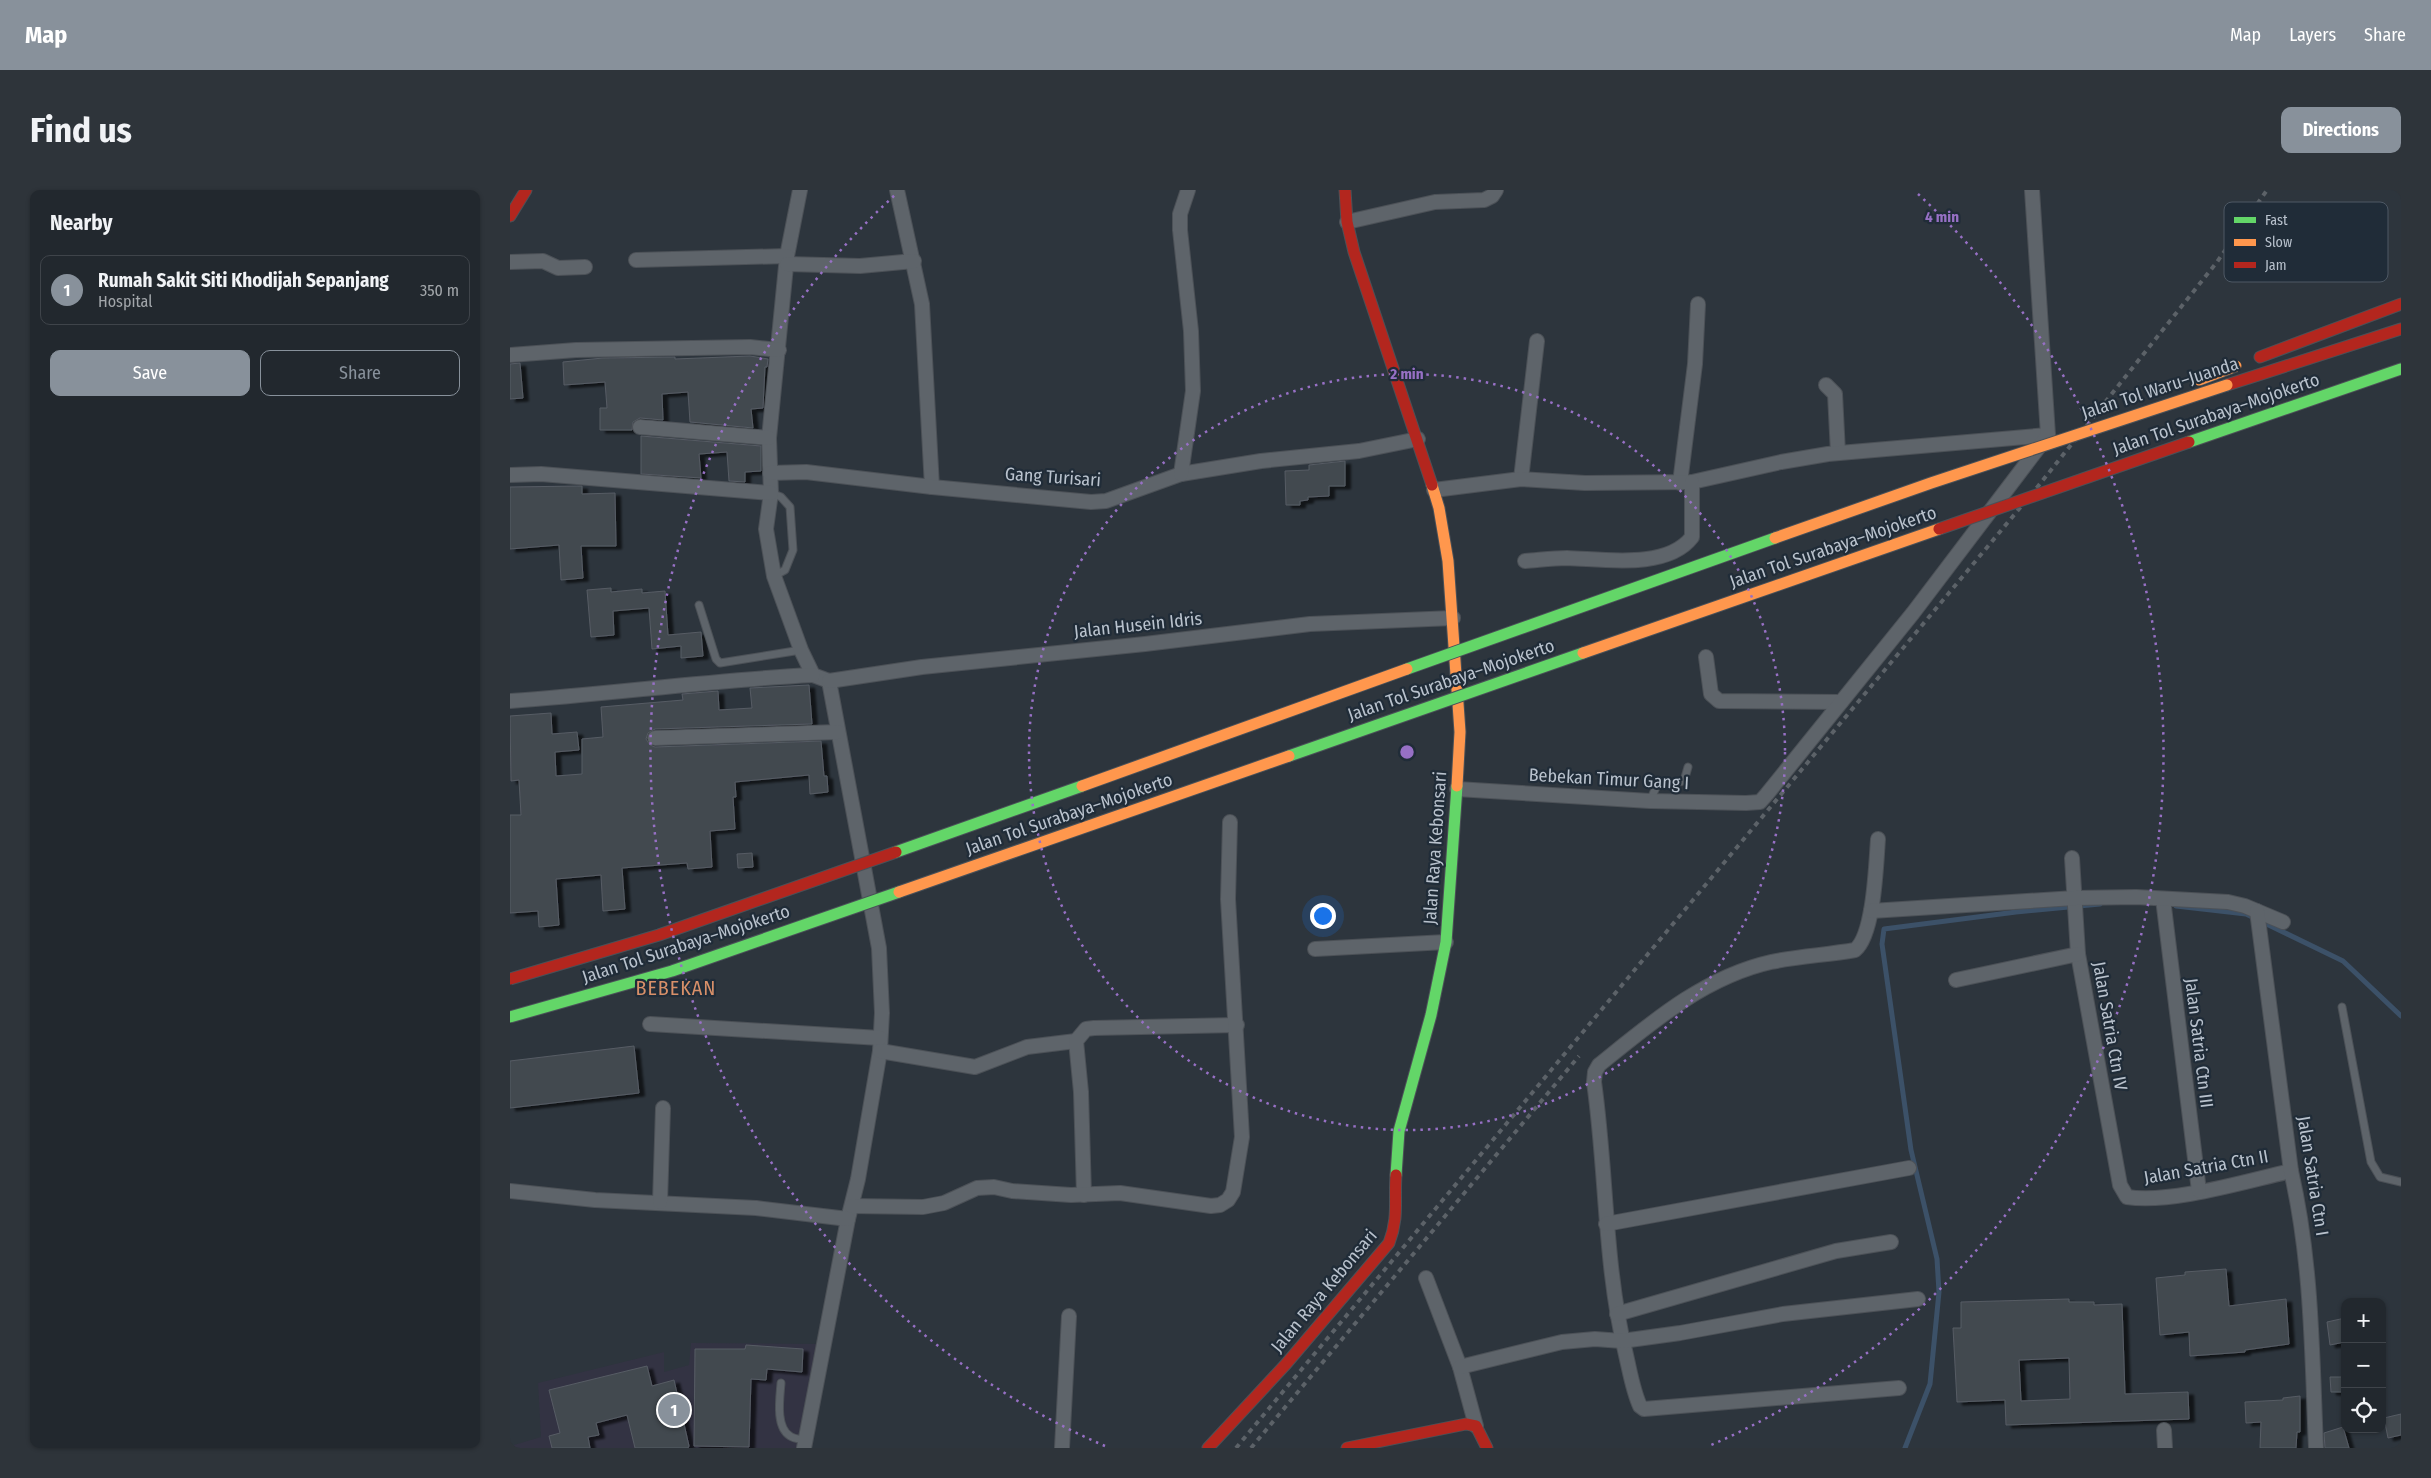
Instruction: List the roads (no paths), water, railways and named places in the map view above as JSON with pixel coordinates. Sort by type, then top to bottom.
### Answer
[{"type":"main road","points":[[510,216],[526,190]]},
{"type":"main road","name":"Jalan Raya Kebonsari","points":[[1208,1448],[1286,1364],[1389,1243],[1395,1228],[1397,1214],[1395,1183],[1399,1130],[1431,1015],[1446,942],[1450,908],[1460,732],[1448,561],[1434,490],[1354,252],[1347,222],[1345,190]]},
{"type":"main road","points":[[2190,384],[2401,304]]},
{"type":"main road","name":"Jalan Tol Waru–Juanda","points":[[1931,483],[2401,329]]},
{"type":"main road","name":"Jalan Tol Surabaya–Mojokerto","points":[[510,1017],[672,971],[2401,369]]},
{"type":"main road","points":[[1931,483],[2171,391]]},
{"type":"main road","name":"Jalan Tol Surabaya–Mojokerto","points":[[510,979],[677,929],[1275,718],[1487,639],[1931,483]]},
{"type":"main road","points":[[1347,1448],[1466,1424],[1476,1426],[1487,1448]]},
{"type":"street","points":[[800,190],[787,260],[769,438],[770,493],[766,528],[774,576],[801,650],[813,675]]},
{"type":"street","points":[[897,190],[922,304],[932,488]]},
{"type":"street","points":[[1180,474],[1193,391],[1191,331],[1180,230],[1180,214],[1188,190]]},
{"type":"street","points":[[1347,222],[1435,202],[1484,200],[1492,196],[1496,190]]},
{"type":"street","points":[[1706,657],[1711,694],[1719,701],[1841,702],[1913,613],[2048,434],[2032,190]]},
{"type":"street","points":[[636,260],[787,260],[860,266],[914,261]]},
{"type":"street","points":[[510,262],[543,261],[558,268],[585,267]]},
{"type":"street","points":[[1525,561],[1564,558],[1638,560],[1653,558],[1680,548],[1692,537],[1686,482],[1698,304]]},
{"type":"street","points":[[1521,479],[1537,341]]},
{"type":"street","points":[[510,355],[576,350],[750,347],[778,350]]},
{"type":"street","points":[[1826,385],[1835,394],[1838,453]]},
{"type":"street","points":[[640,427],[769,438]]},
{"type":"street","points":[[1434,490],[1521,479],[1585,484],[1686,482],[1781,462],[1838,453],[2048,434]]},
{"type":"street","name":"Gang Turisari","points":[[770,473],[806,472],[932,488],[1091,502],[1106,501],[1180,474],[1260,462],[1360,451],[1418,439]]},
{"type":"street","points":[[510,475],[541,474],[770,493]]},
{"type":"street","name":"Jalan Husein Idris","points":[[829,681],[922,667],[1145,644],[1310,624],[1453,618]]},
{"type":"street","points":[[510,701],[596,695],[752,678],[813,675],[829,681],[879,948],[882,1012],[880,1044],[805,1444]]},
{"type":"street","name":"Bebekan Timur Gang I","points":[[1457,789],[1650,801],[1760,802],[1841,702]]},
{"type":"street","points":[[655,738],[838,732]]},
{"type":"street","points":[[510,1192],[595,1200],[850,1212],[923,1207],[944,1203],[977,1188],[994,1187],[1012,1191],[1084,1195],[1120,1193],[1211,1206],[1220,1205],[1228,1200],[1233,1192],[1242,1137],[1237,1025],[1228,899],[1230,822]]},
{"type":"street","points":[[1878,839],[1871,911],[1862,944],[1854,950],[1771,962],[1718,980],[1674,1006],[1599,1065],[1594,1072],[1594,1082],[1602,1140],[1606,1224],[1618,1314],[1622,1341],[1640,1406],[1644,1409],[1899,1388]]},
{"type":"street","name":"Jalan Satria Ctn IV","points":[[2072,858],[2078,954],[2120,1185],[2127,1197]]},
{"type":"street","points":[[1871,911],[2075,904],[2136,897],[2163,903],[2228,902],[2258,918],[2283,922]]},
{"type":"street","name":"Jalan Satria Ctn III","points":[[2163,903],[2199,1191]]},
{"type":"street","name":"Jalan Satria Ctn I","points":[[2258,918],[2291,1171],[2301,1212],[2306,1257],[2311,1316],[2316,1448]]},
{"type":"street","points":[[1315,949],[1446,942]]},
{"type":"street","points":[[1956,980],[2078,954]]},
{"type":"street","points":[[650,1024],[880,1044],[975,1067],[1027,1047],[1076,1041],[1086,1029],[1237,1025]]},
{"type":"street","points":[[1076,1041],[1081,1092],[1084,1195]]},
{"type":"street","points":[[660,1202],[663,1108]]},
{"type":"street","points":[[1606,1224],[1909,1168]]},
{"type":"street","name":"Jalan Satria Ctn II","points":[[2127,1197],[2140,1199],[2199,1191],[2291,1171]]},
{"type":"street","points":[[1618,1314],[1836,1251],[1891,1242]]},
{"type":"street","points":[[1426,1278],[1460,1367],[1476,1426]]},
{"type":"street","points":[[1460,1367],[1562,1342],[1595,1339],[1622,1341],[1680,1334],[1783,1314],[1918,1299]]},
{"type":"street","points":[[1062,1448],[1069,1316]]},
{"type":"street","points":[[2164,1430],[2165,1448]]},
{"type":"lane","points":[[770,493],[781,497],[790,507],[793,550],[785,570],[774,576]]},
{"type":"lane","points":[[699,605],[716,659],[720,663],[801,650]]},
{"type":"lane","points":[[1650,801],[1657,785],[1684,781],[1688,767]]},
{"type":"lane","points":[[2342,1007],[2371,1162],[2380,1177],[2401,1182]]},
{"type":"lane","points":[[780,1383],[780,1418],[783,1429],[788,1435],[805,1444]]},
{"type":"waterway","points":[[1905,1448],[1930,1384],[1939,1292],[1937,1259],[1911,1150],[1882,944],[1884,929],[2016,912],[2100,904]]},
{"type":"waterway","points":[[2176,906],[2246,914],[2343,961],[2401,1016]]},
{"type":"railway","points":[[2259,202],[2267,190]]},
{"type":"railway","points":[[1236,1448],[2039,485],[2224,252]]},
{"type":"railway","points":[[1251,1448],[1579,1056]]},
{"type":"place","name":"Rumah Sakit Siti Khodijah Sepanjang","points":[[674,1410]]},
{"type":"district","name":"BEBEKAN","points":[[676,988]]}]
